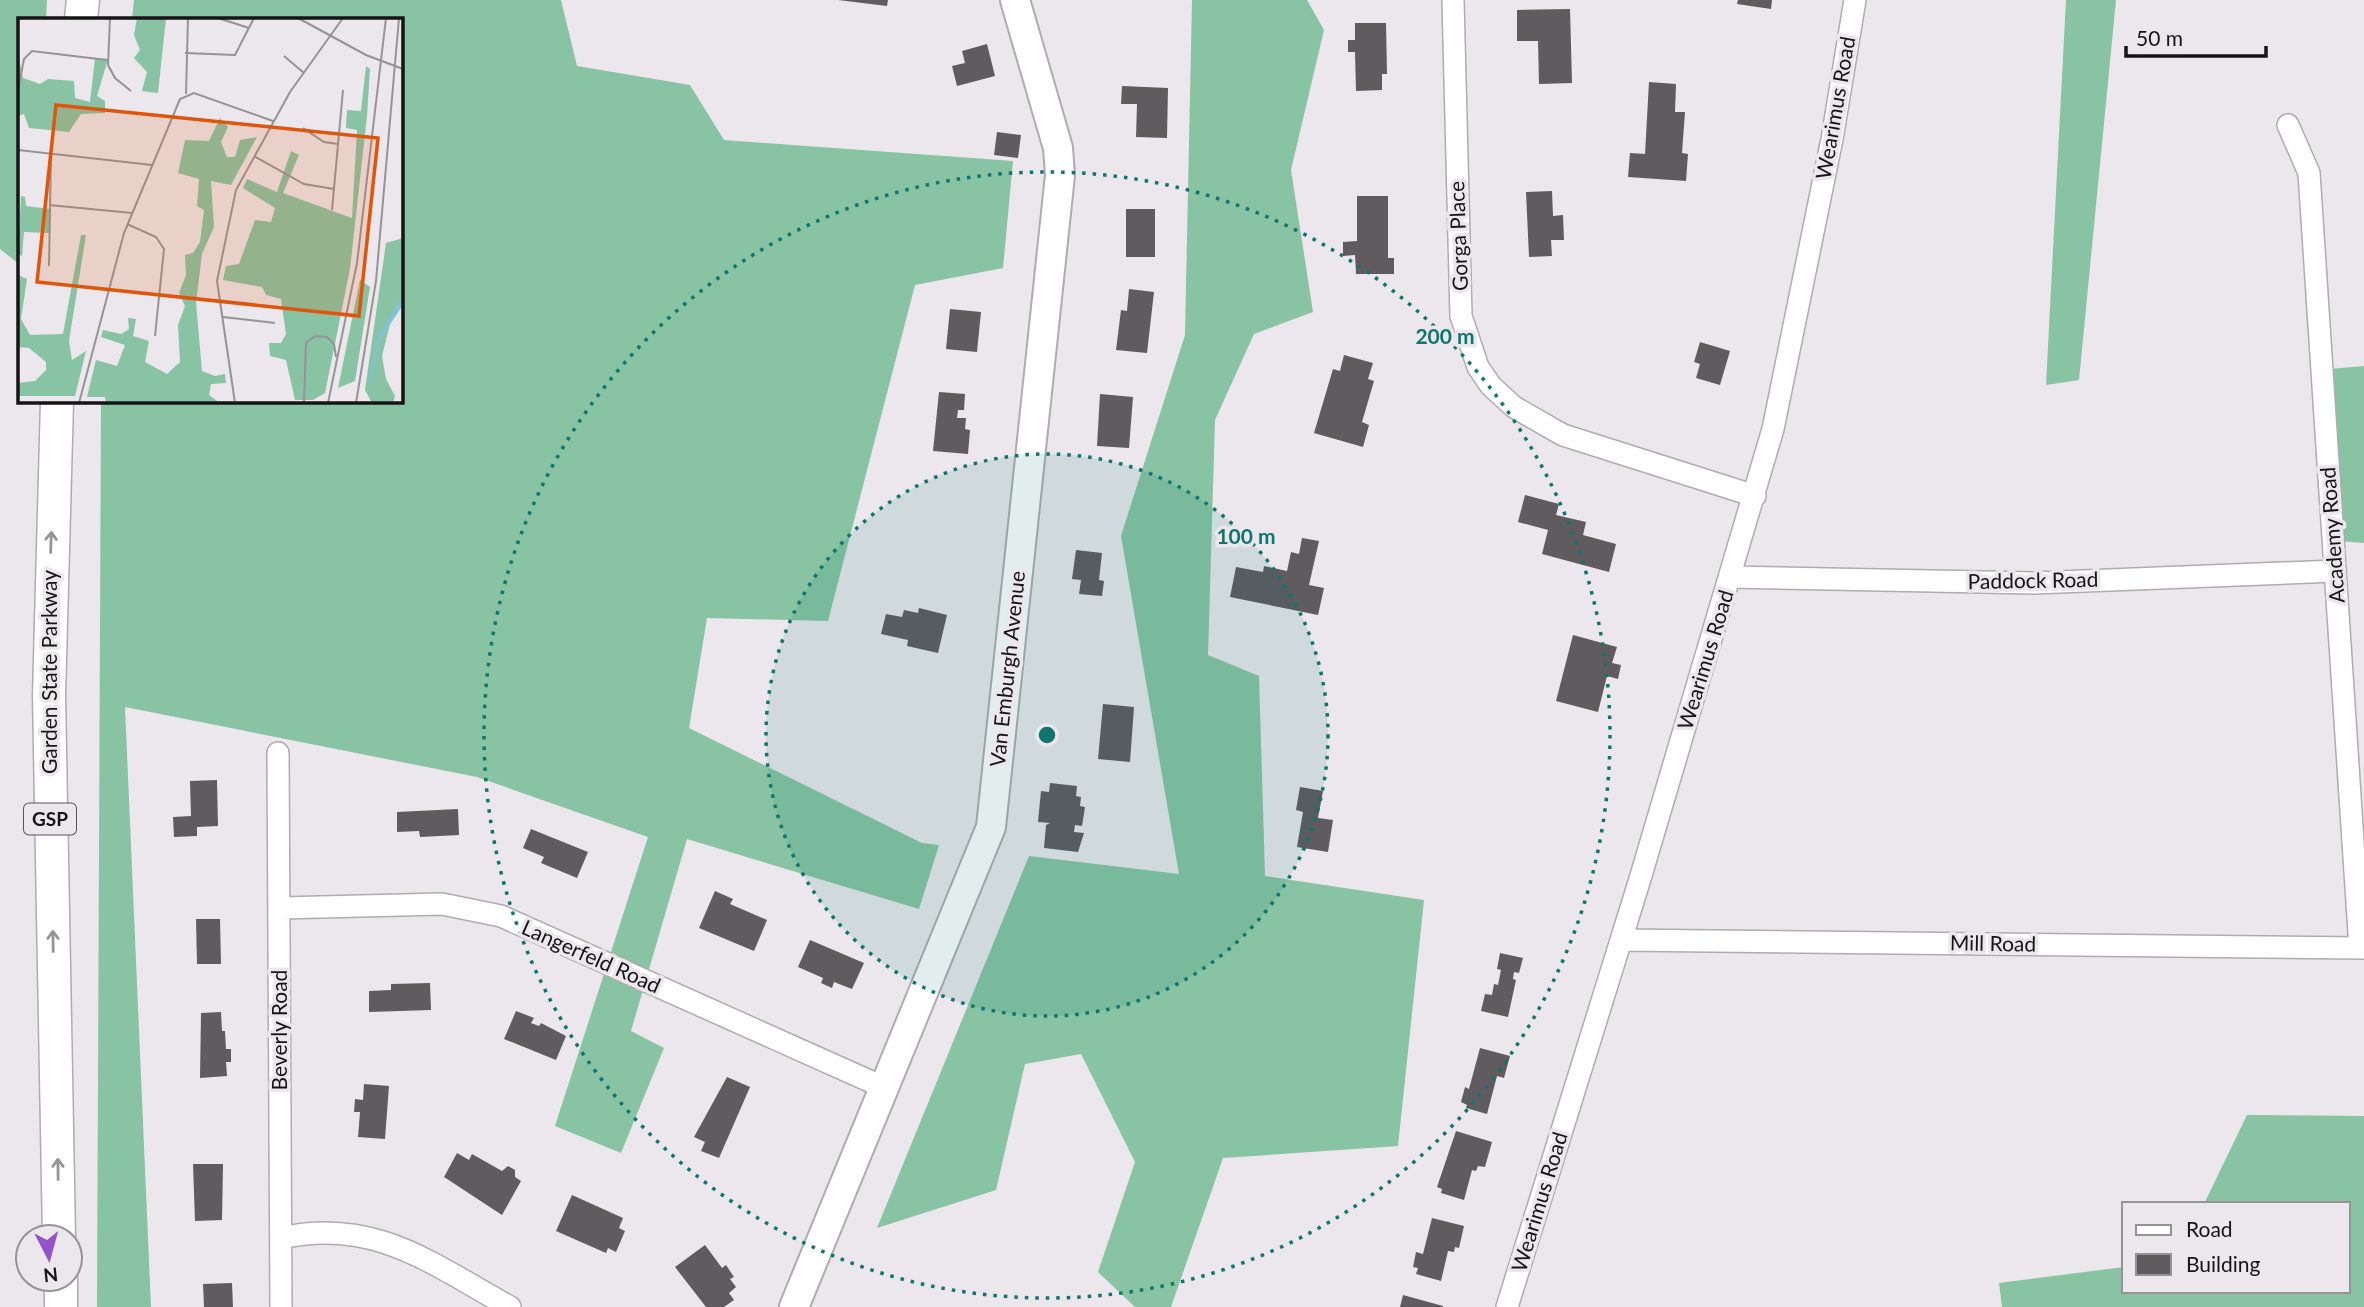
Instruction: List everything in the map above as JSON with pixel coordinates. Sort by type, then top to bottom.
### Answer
[{"type":"highway","points":[[81,18],[83,0]]},
{"type":"highway","name":"Garden State Parkway","points":[[57,402],[49,696],[60,1223]]},
{"type":"main road","name":"Van Emburgh Avenue","points":[[794,1307],[991,827],[1060,175],[1058,148],[1015,0]]},
{"type":"street","name":"Gorga Place","points":[[1453,0],[1461,316],[1478,367],[1491,386],[1514,407],[1563,435],[1755,496]]},
{"type":"street","name":"Wearimus Road","points":[[1507,1307],[1731,577],[1773,429],[1826,165],[1855,0]]},
{"type":"street","name":"Academy Road","points":[[2288,125],[2309,173],[2362,948]]},
{"type":"street","name":"Paddock Road","points":[[1731,577],[2034,583],[2335,571]]},
{"type":"street","name":"Beverly Road","points":[[278,754],[281,1307]]},
{"type":"street","name":"Langerfeld Road","points":[[280,908],[442,904],[500,916],[885,1088]]},
{"type":"street","name":"Mill Road","points":[[1621,940],[2362,948]]},
{"type":"street","points":[[281,1238],[328,1232],[388,1241],[510,1307]]},
{"type":"green space","points":[[0,0],[47,0],[46,18],[18,18],[18,263],[0,249]]},
{"type":"green space","points":[[134,0],[561,0],[577,66],[690,85],[724,140],[1013,161],[1003,268],[915,285],[828,621],[707,618],[689,728],[922,843],[939,845],[919,909],[687,839],[631,1031],[664,1048],[621,1153],[555,1126],[648,837],[477,777],[125,707],[151,1307],[97,1307],[101,402],[402,402],[402,18],[132,18]]},
{"type":"green space","points":[[1192,0],[1307,0],[1324,30],[1291,170],[1313,312],[1254,334],[1215,420],[1208,655],[1259,676],[1265,876],[1424,900],[1398,1146],[1223,1158],[1171,1307],[1135,1307],[1098,1272],[1135,1162],[1081,1054],[1025,1064],[996,1190],[877,1228],[1029,856],[1179,874],[1121,536],[1185,335]]},
{"type":"green space","points":[[2066,0],[2116,0],[2079,380],[2046,385]]},
{"type":"green space","points":[[2364,366],[2364,543],[2326,540],[2319,370]]},
{"type":"green space","points":[[2247,1115],[2364,1116],[2364,1307],[2002,1307],[1999,1283],[2122,1267],[2122,1293],[2350,1293],[2350,1202],[2205,1202]]},
{"type":"building","points":[[838,0],[888,0],[887,6]]},
{"type":"building","points":[[1738,0],[1772,0],[1771,9],[1737,4]]},
{"type":"building","points":[[1570,9],[1572,83],[1539,84],[1538,41],[1517,41],[1517,10]]},
{"type":"building","points":[[1355,23],[1386,23],[1387,74],[1382,74],[1382,90],[1356,91],[1355,52],[1348,52],[1348,40],[1355,40]]},
{"type":"building","points":[[987,44],[995,76],[957,86],[952,66],[965,63],[962,51]]},
{"type":"building","points":[[1649,82],[1676,84],[1675,112],[1685,112],[1682,153],[1688,154],[1686,181],[1628,177],[1630,153],[1645,154]]},
{"type":"building","points":[[1122,86],[1168,88],[1167,138],[1136,137],[1137,104],[1121,104]]},
{"type":"building","points":[[997,132],[1021,135],[1018,158],[994,155]]},
{"type":"building","points":[[1552,191],[1553,216],[1563,215],[1564,240],[1551,240],[1552,256],[1529,257],[1526,192]]},
{"type":"building","points":[[1357,196],[1388,196],[1388,258],[1394,258],[1394,274],[1356,274],[1355,255],[1343,256],[1343,242],[1357,241]]},
{"type":"building","points":[[1126,209],[1155,209],[1155,257],[1126,257]]},
{"type":"building","points":[[1129,289],[1154,292],[1147,353],[1116,350],[1121,310],[1127,311]]},
{"type":"building","points":[[950,309],[981,312],[977,352],[946,349]]},
{"type":"building","points":[[1700,342],[1730,351],[1720,385],[1696,378],[1700,364],[1694,362]]},
{"type":"building","points":[[1344,355],[1373,363],[1368,379],[1374,381],[1362,422],[1369,425],[1363,447],[1314,433],[1333,369],[1340,371]]},
{"type":"building","points":[[939,392],[965,394],[964,410],[958,410],[957,418],[966,418],[965,429],[970,430],[968,454],[933,451]]},
{"type":"building","points":[[1100,394],[1133,397],[1129,448],[1097,446]]},
{"type":"building","points":[[1525,495],[1559,504],[1556,515],[1586,522],[1583,535],[1616,544],[1609,572],[1542,554],[1548,530],[1518,522]]},
{"type":"building","points":[[1302,538],[1319,541],[1309,585],[1324,588],[1318,615],[1230,597],[1236,567],[1263,572],[1264,566],[1287,571],[1291,552],[1299,554]]},
{"type":"building","points":[[1076,550],[1102,553],[1099,580],[1104,581],[1102,596],[1079,594],[1081,580],[1072,579]]},
{"type":"building","points":[[919,608],[947,615],[938,653],[907,646],[908,640],[881,634],[886,614],[902,617],[904,610],[918,613]]},
{"type":"building","points":[[1573,635],[1617,647],[1612,663],[1621,665],[1618,679],[1607,676],[1598,712],[1556,701]]},
{"type":"building","points":[[1103,704],[1134,707],[1130,762],[1098,759]]},
{"type":"building","points":[[217,780],[218,826],[197,827],[197,836],[174,837],[173,817],[191,816],[190,781]]},
{"type":"building","points":[[1050,783],[1077,786],[1076,796],[1081,797],[1080,806],[1085,807],[1082,826],[1075,825],[1074,832],[1084,833],[1078,852],[1044,848],[1046,825],[1050,823],[1038,822],[1041,791],[1049,792]]},
{"type":"building","points":[[1300,787],[1323,791],[1318,818],[1333,820],[1328,852],[1297,847],[1303,812],[1296,810]]},
{"type":"building","points":[[458,809],[459,835],[420,837],[419,831],[397,832],[397,812]]},
{"type":"building","points":[[531,829],[588,852],[577,878],[541,863],[544,857],[523,848]]},
{"type":"building","points":[[715,891],[733,899],[730,904],[767,920],[754,951],[699,928]]},
{"type":"building","points":[[196,919],[220,919],[221,964],[197,964]]},
{"type":"building","points":[[810,940],[864,963],[852,989],[834,982],[832,988],[821,983],[823,978],[798,967]]},
{"type":"building","points":[[1500,953],[1523,958],[1519,973],[1514,972],[1513,979],[1516,980],[1508,1017],[1481,1011],[1485,994],[1492,995],[1494,984],[1498,985]]},
{"type":"building","points":[[430,983],[431,1010],[369,1012],[369,991],[391,990],[391,984]]},
{"type":"building","points":[[516,1011],[534,1018],[531,1023],[539,1026],[541,1023],[566,1036],[556,1060],[504,1039]]},
{"type":"building","points":[[221,1012],[226,1049],[231,1049],[231,1062],[226,1062],[227,1076],[200,1078],[201,1013]]},
{"type":"building","points":[[1480,1048],[1510,1056],[1504,1078],[1497,1076],[1487,1114],[1466,1108],[1467,1105],[1461,1102],[1465,1087],[1469,1089]]},
{"type":"building","points":[[727,1077],[750,1087],[719,1158],[701,1151],[705,1142],[694,1137]]},
{"type":"building","points":[[364,1084],[389,1086],[385,1139],[358,1137],[360,1112],[354,1112],[355,1099],[363,1100]]},
{"type":"building","points":[[1456,1131],[1492,1142],[1485,1167],[1478,1166],[1476,1171],[1472,1170],[1464,1200],[1441,1193],[1442,1189],[1437,1187]]},
{"type":"building","points":[[457,1153],[469,1160],[472,1154],[502,1171],[508,1166],[515,1170],[515,1177],[521,1181],[502,1215],[444,1177]]},
{"type":"building","points":[[193,1164],[223,1164],[222,1220],[195,1221]]},
{"type":"building","points":[[572,1195],[623,1218],[619,1228],[625,1231],[616,1252],[608,1248],[606,1253],[556,1231]]},
{"type":"building","points":[[1432,1218],[1464,1226],[1459,1248],[1455,1247],[1454,1252],[1448,1251],[1441,1281],[1416,1274],[1418,1268],[1413,1267],[1416,1252],[1423,1254]]},
{"type":"building","points":[[705,1245],[722,1268],[726,1265],[734,1277],[730,1279],[736,1287],[729,1293],[734,1300],[724,1307],[706,1307],[675,1267]]},
{"type":"building","points":[[232,1283],[233,1307],[204,1307],[203,1284]]},
{"type":"building","points":[[1403,1295],[1443,1306],[1443,1307],[1400,1307]]}]
